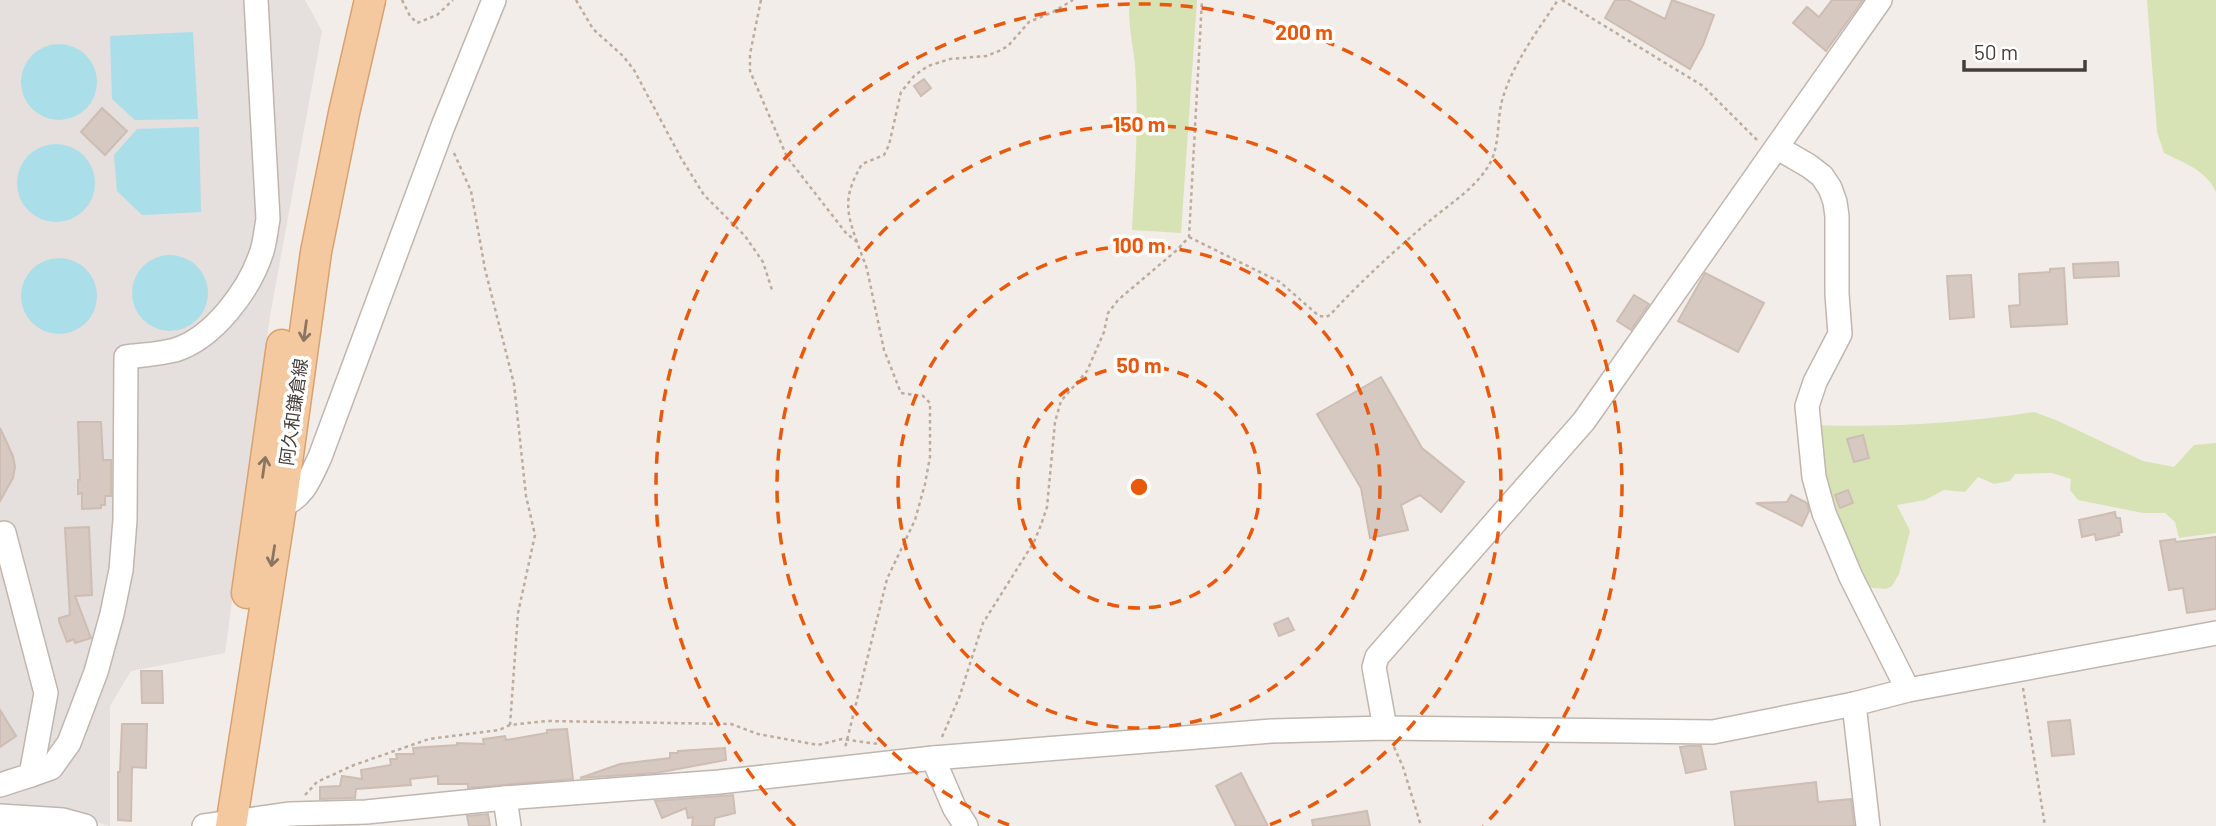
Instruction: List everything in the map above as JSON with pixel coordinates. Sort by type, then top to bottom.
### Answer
[{"type":"main road","name":"阿久和鎌倉線","points":[[220,825],[260,497],[296,249],[326,106],[352,0]]},
{"type":"main road","name":"阿久和鎌倉線","points":[[220,825],[281,506],[316,252],[370,0]]},
{"type":"street","points":[[0,785],[51,768],[69,743],[96,672],[121,570],[125,520],[126,357],[174,350],[200,338],[218,322],[249,281],[262,251],[268,219],[256,0]]},
{"type":"street","points":[[281,506],[292,502],[304,491],[320,457],[443,126],[494,0]]},
{"type":"street","points":[[1385,728],[1374,667],[1377,657],[1584,421],[1880,0]]},
{"type":"street","points":[[1776,150],[1809,166],[1822,176],[1835,202],[1840,334],[1815,382],[1807,406],[1814,477],[1824,513],[1851,577],[1908,690]]},
{"type":"street","points":[[4,533],[46,693],[31,775]]},
{"type":"street","points":[[220,825],[290,814],[366,819],[405,817],[505,798],[719,782],[933,758],[1272,731],[1385,728],[1713,732],[1854,704],[1908,690],[2216,633]]},
{"type":"street","points":[[1854,704],[1868,826]]},
{"type":"street","points":[[933,758],[954,807],[966,826]]},
{"type":"street","points":[[505,798],[509,826]]},
{"type":"street","points":[[0,816],[63,820],[85,826]]},
{"type":"path","points":[[402,0],[417,23],[437,15],[453,0]]},
{"type":"path","points":[[576,0],[593,29],[634,70],[704,195],[745,236],[763,262],[772,289]]},
{"type":"path","points":[[761,0],[750,54],[750,71],[759,96],[787,157],[846,233],[857,242]]},
{"type":"path","points":[[842,768],[846,740],[887,579],[915,520],[930,457],[930,403],[923,396],[901,393],[884,350],[867,269],[850,223],[846,199],[862,164],[884,155],[889,145],[901,93],[915,75],[928,66],[950,59],[986,56],[999,51],[1008,46],[1029,22],[1073,0]]},
{"type":"path","points":[[933,758],[959,698],[983,623],[1034,542],[1041,525],[1047,507],[1055,422],[1061,401],[1087,371],[1104,332],[1108,313],[1118,300],[1189,237],[1202,0]]},
{"type":"path","points":[[1189,237],[1280,282],[1319,316],[1330,315],[1381,264],[1482,175],[1495,152],[1499,116],[1510,79],[1530,43],[1560,0],[1703,86],[1776,150]]},
{"type":"path","points":[[443,126],[471,191],[485,269],[514,384],[526,496],[536,535],[518,613],[510,725]]},
{"type":"path","points":[[2020,669],[2045,826]]},
{"type":"path","points":[[290,814],[317,782],[354,765],[429,740],[499,730],[510,725],[547,721],[731,724],[758,734],[818,745],[846,740],[882,744]]},
{"type":"path","points":[[1385,728],[1403,767],[1421,826]]},
{"type":"shaded area","points":[[0,0],[305,0],[322,31],[270,316],[225,653],[131,671],[110,706],[110,826],[60,812],[0,808]]},
{"type":"green space","points":[[1130,0],[1197,0],[1181,233],[1132,230],[1137,106]]},
{"type":"green space","points":[[2147,0],[2216,0],[2216,192],[2200,173],[2164,153],[2157,132]]},
{"type":"green space","points":[[2034,412],[2143,461],[2174,467],[2194,445],[2216,443],[2216,533],[2179,538],[2175,522],[2165,513],[2143,513],[2078,500],[2070,490],[2071,479],[2052,473],[2015,474],[2010,481],[1994,484],[1978,477],[1965,492],[1944,490],[1925,500],[1897,505],[1910,531],[1899,574],[1892,586],[1886,589],[1862,587],[1836,530],[1815,425],[1925,424]]},
{"type":"water","points":[[193,32],[198,119],[135,120],[112,99],[110,36]]},
{"type":"water","points":[[52,44],[66,44],[80,50],[91,61],[97,82],[94,97],[86,109],[66,120],[52,120],[38,114],[27,103],[21,89],[21,75],[27,61],[38,50]]},
{"type":"water","points":[[199,127],[201,212],[142,215],[117,191],[114,155],[137,129]]},
{"type":"water","points":[[56,144],[71,147],[88,161],[95,183],[92,198],[78,215],[56,222],[41,219],[24,205],[17,183],[20,168],[34,151]]},
{"type":"water","points":[[170,255],[184,258],[197,266],[205,279],[208,293],[205,307],[197,320],[184,328],[170,331],[156,328],[143,320],[135,307],[132,293],[135,279],[143,266],[156,258]]},
{"type":"water","points":[[52,258],[66,258],[80,264],[91,275],[97,296],[94,311],[86,323],[66,334],[52,334],[38,328],[27,317],[21,303],[21,289],[27,275],[38,264]]},
{"type":"building","points":[[1615,0],[1628,0],[1665,19],[1672,0],[1714,15],[1703,45],[1690,69],[1605,18]]},
{"type":"building","points":[[1832,0],[1863,0],[1826,51],[1793,23],[1807,7],[1819,17]]},
{"type":"building","points":[[924,79],[931,88],[921,96],[914,86]]},
{"type":"building","points":[[102,108],[127,131],[105,155],[81,132]]},
{"type":"building","points":[[2118,262],[2119,276],[2074,278],[2073,264]]},
{"type":"building","points":[[2064,268],[2067,324],[2011,327],[2009,306],[2020,305],[2019,274],[2050,272],[2050,269]]},
{"type":"building","points":[[1705,273],[1764,303],[1738,352],[1678,321]]},
{"type":"building","points":[[1971,275],[1974,317],[1950,319],[1947,276]]},
{"type":"building","points":[[1634,295],[1649,304],[1631,330],[1617,321]]},
{"type":"building","points":[[1381,377],[1422,448],[1464,482],[1441,512],[1420,495],[1401,505],[1408,530],[1370,538],[1361,488],[1317,414]]},
{"type":"building","points":[[78,422],[101,422],[103,460],[111,460],[111,496],[105,496],[105,505],[101,505],[101,508],[82,509],[82,493],[78,494]]},
{"type":"building","points":[[0,428],[15,467],[13,478],[0,501]]},
{"type":"building","points":[[1863,435],[1869,458],[1854,462],[1847,439]]},
{"type":"building","points":[[1848,490],[1853,503],[1840,508],[1835,495]]},
{"type":"building","points":[[1791,495],[1807,503],[1809,511],[1802,526],[1756,503],[1787,502]]},
{"type":"building","points":[[2115,512],[2116,518],[2120,518],[2122,532],[2118,533],[2119,535],[2096,540],[2095,534],[2082,537],[2079,520]]},
{"type":"building","points":[[89,527],[92,595],[75,596],[91,638],[75,643],[74,639],[67,642],[59,621],[59,618],[70,615],[65,528]]},
{"type":"building","points":[[2216,537],[2216,609],[2187,613],[2183,588],[2169,590],[2160,541],[2175,539],[2176,542]]},
{"type":"building","points":[[1288,618],[1294,630],[1279,636],[1274,624]]},
{"type":"building","points":[[141,671],[162,671],[163,703],[142,703]]},
{"type":"building","points":[[0,710],[16,736],[0,747]]},
{"type":"building","points":[[2070,720],[2074,754],[2052,756],[2048,722]]},
{"type":"building","points":[[122,724],[147,724],[146,768],[132,767],[131,821],[118,820]]},
{"type":"building","points":[[567,729],[573,779],[468,788],[468,784],[438,784],[438,776],[410,779],[411,785],[356,789],[355,798],[320,799],[320,787],[340,786],[342,776],[362,779],[361,770],[391,765],[390,759],[397,759],[396,754],[414,754],[413,748],[457,743],[484,744],[483,739],[505,736],[506,740],[547,733],[547,730]]},
{"type":"building","points":[[1701,746],[1706,769],[1686,773],[1680,747]]},
{"type":"building","points":[[725,748],[726,760],[656,773],[580,778],[620,764],[670,758],[670,753],[678,751]]},
{"type":"building","points":[[1241,773],[1268,826],[1236,826],[1216,786]]},
{"type":"building","points":[[1816,782],[1818,802],[1851,799],[1854,826],[1735,826],[1731,792]]},
{"type":"building","points":[[733,795],[735,813],[715,818],[714,826],[692,826],[693,817],[688,818],[686,808],[662,818],[655,801]]},
{"type":"building","points":[[1367,811],[1370,826],[1313,826],[1312,820]]},
{"type":"building","points":[[488,814],[490,826],[469,826],[467,816]]}]
